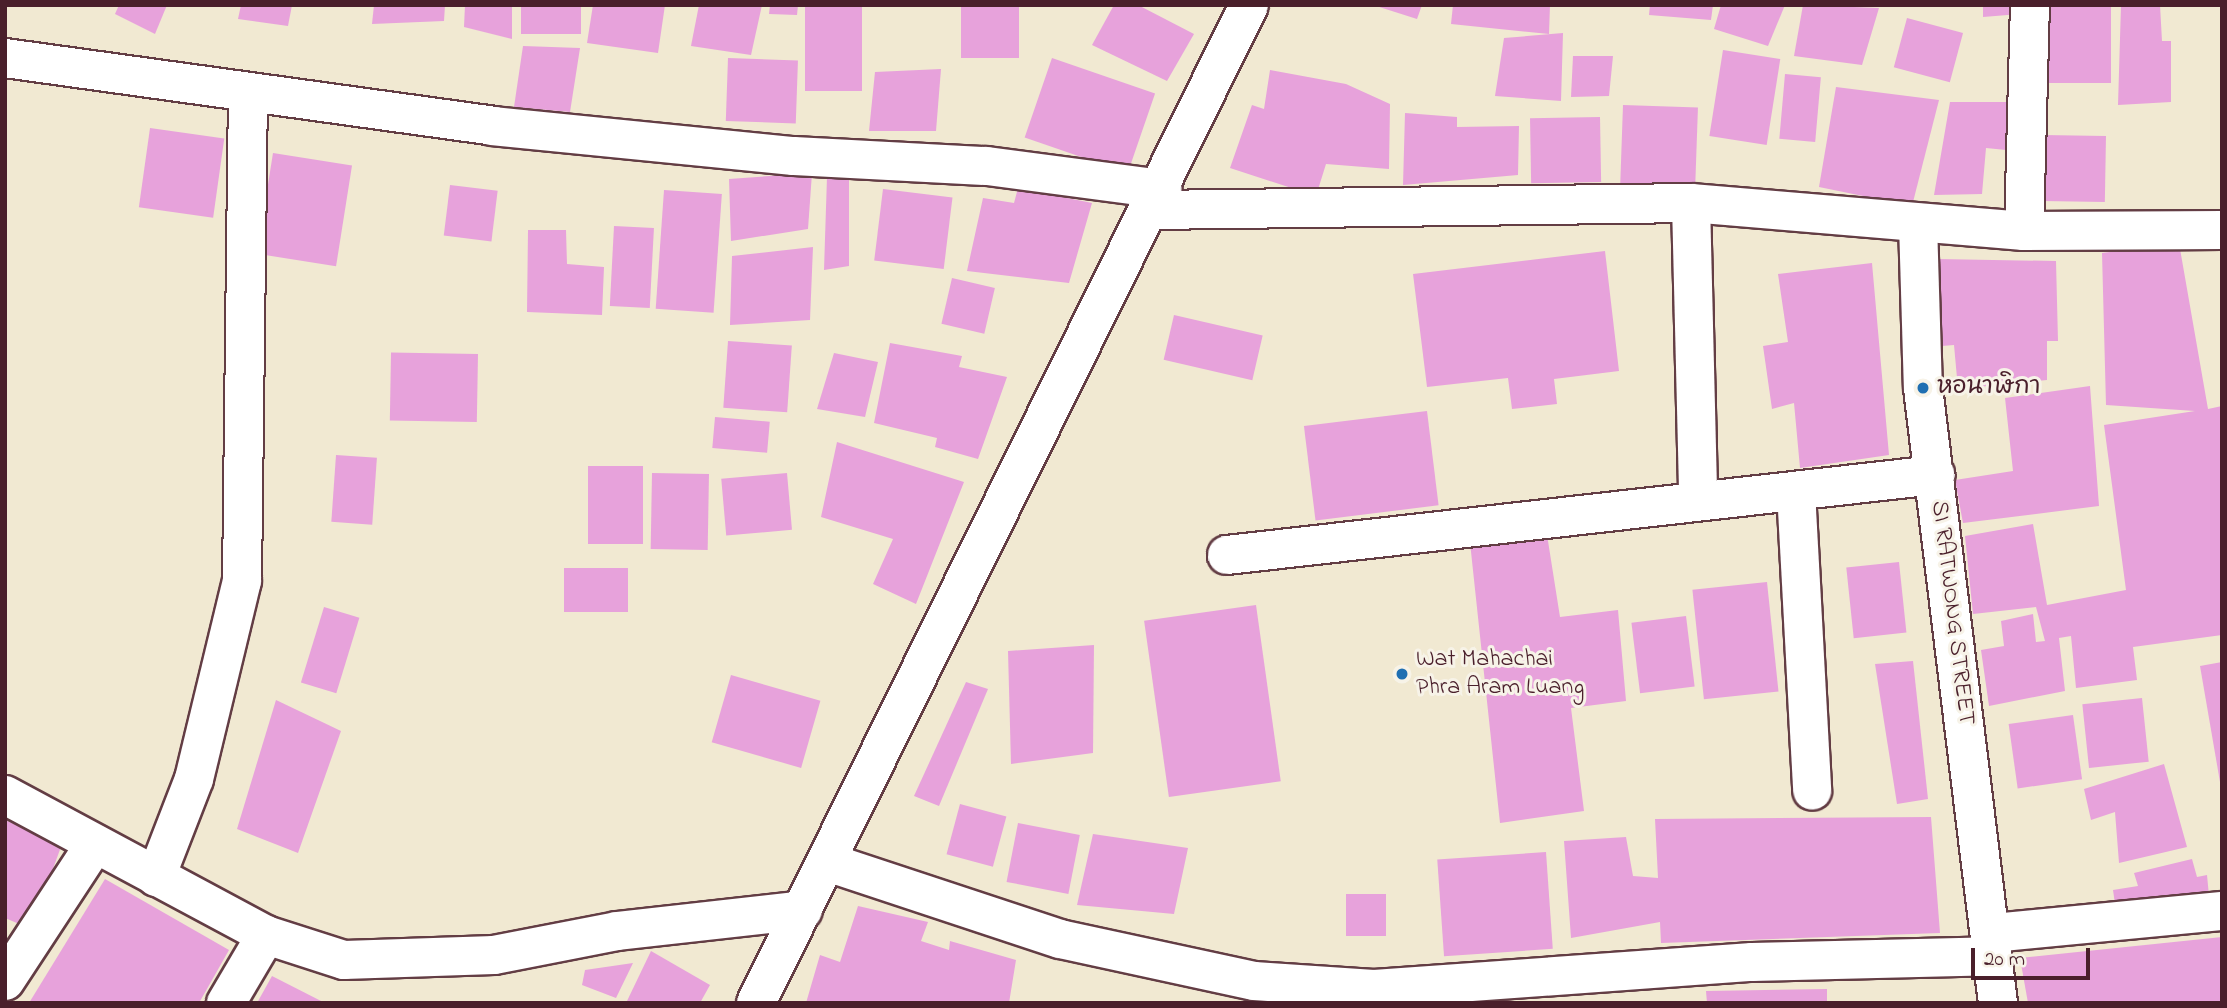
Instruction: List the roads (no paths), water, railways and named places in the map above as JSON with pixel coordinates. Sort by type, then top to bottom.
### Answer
[{"type":"street","points":[[757,1003],[1156,200],[1249,5]]},
{"type":"street","points":[[2024,231],[2030,5]]},
{"type":"street","points":[[5,58],[492,126],[794,156],[987,166],[1156,200],[1690,203],[2024,231],[2222,230]]},
{"type":"street","points":[[156,877],[194,779],[242,581],[248,92]]},
{"type":"street","points":[[1690,203],[1698,499]]},
{"type":"street","name":"SI RATWONG STREET","points":[[1918,223],[1923,388],[1998,1003]]},
{"type":"street","points":[[1227,555],[1698,499],[1935,475]]},
{"type":"street","points":[[1796,491],[1812,791]]},
{"type":"street","points":[[5,795],[265,935],[344,960],[494,955],[617,931],[803,910]]},
{"type":"street","points":[[5,981],[95,844]]},
{"type":"street","points":[[827,862],[1060,939],[1246,980],[1374,989],[1549,988],[1991,945],[2222,911]]},
{"type":"street","points":[[226,1003],[265,935]]},
{"type":"place","name":"หอนาฬิกา","points":[[1923,388]]},
{"type":"place","name":"Wat Mahachai Phra Aram Luang","points":[[1402,674]]}]
